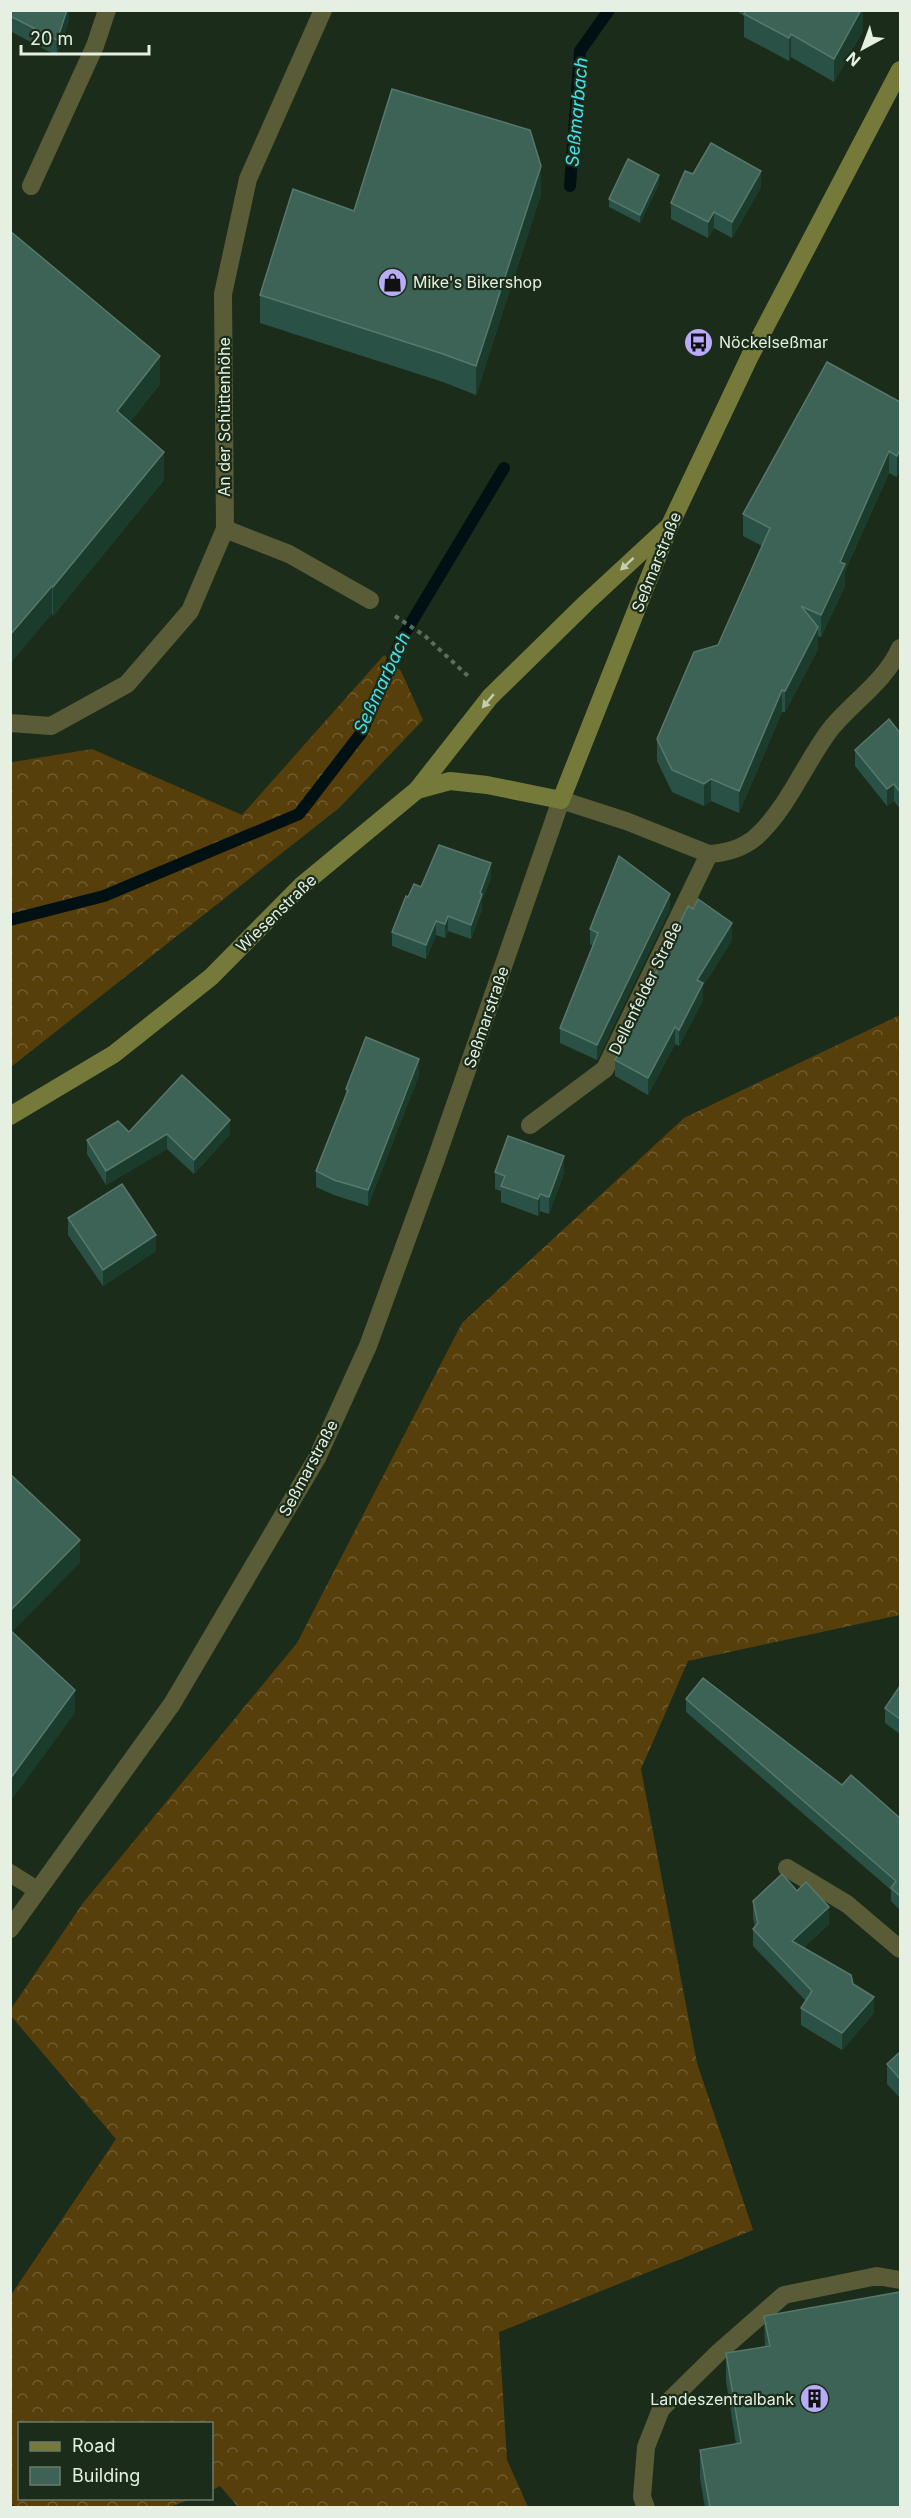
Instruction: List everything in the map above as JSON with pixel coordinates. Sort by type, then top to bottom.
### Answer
[{"type":"main road","name":"Seßmarstraße","points":[[561,800],[670,525],[750,357],[900,70]]},
{"type":"main road","points":[[417,790],[490,697],[670,525]]},
{"type":"main road","name":"Wiesenstraße","points":[[10,1116],[114,1054],[211,977],[301,886],[417,790],[450,781],[487,784],[561,800]]},
{"type":"street","points":[[31,186],[95,46],[108,10]]},
{"type":"street","name":"An der Schüttenhöhe","points":[[10,723],[51,726],[127,684],[190,611],[225,529],[223,294],[248,179],[323,10]]},
{"type":"street","points":[[225,529],[289,554],[370,600]]},
{"type":"street","points":[[561,800],[626,821],[709,854],[730,852],[754,838],[771,822],[830,730],[877,681],[900,648]]},
{"type":"street","name":"Seßmarstraße","points":[[10,1929],[172,1704],[317,1458],[368,1346],[440,1151],[561,800]]},
{"type":"street","name":"Dellenfelder Straße","points":[[530,1125],[605,1069],[709,854]]},
{"type":"street","points":[[787,1868],[847,1904],[900,1949]]},
{"type":"street","points":[[10,1873],[37,1890]]},
{"type":"street","points":[[646,2508],[642,2497],[646,2447],[661,2409],[718,2352],[784,2295],[877,2276],[900,2280]]},
{"type":"path","points":[[425,636],[490,697]]},
{"type":"green space","points":[[384,655],[401,671],[423,720],[339,808],[11,1067],[11,764],[92,749],[242,815]]},
{"type":"green space","points":[[900,1015],[900,1615],[688,1661],[641,1769],[697,2063],[753,2230],[499,2332],[507,2460],[528,2507],[238,2507],[220,2486],[213,2490],[213,2422],[18,2422],[18,2500],[188,2500],[170,2507],[16,2507],[10,2503],[11,2295],[116,2139],[11,2016],[11,2009],[83,1903],[297,1643],[462,1323],[684,1118]]},
{"type":"building","points":[[10,10],[67,10],[57,40],[10,16]]},
{"type":"building","points":[[746,10],[861,10],[834,59],[791,34],[789,38],[744,14]]},
{"type":"building","name":"Mike's Bikershop","points":[[392,89],[530,130],[541,166],[476,366],[260,295],[293,189],[354,211]]},
{"type":"building","points":[[711,143],[761,171],[732,222],[714,212],[708,222],[671,203],[685,171],[693,174]]},
{"type":"building","points":[[628,159],[659,175],[640,215],[609,199]]},
{"type":"building","points":[[10,231],[160,356],[117,411],[164,452],[53,587],[10,635]]},
{"type":"building","points":[[827,362],[900,402],[900,450],[897,456],[889,451],[840,562],[845,564],[821,615],[801,606],[818,627],[785,691],[782,690],[739,791],[711,779],[704,784],[672,770],[657,739],[694,652],[718,645],[770,528],[743,514]]},
{"type":"building","points":[[889,719],[900,733],[900,792],[894,784],[887,789],[855,750]]},
{"type":"building","points":[[439,845],[491,863],[471,925],[448,916],[445,924],[436,921],[426,945],[392,932],[406,896],[408,897],[414,884],[421,887]]},
{"type":"building","points":[[619,856],[670,894],[597,1045],[560,1028],[598,933],[590,929]]},
{"type":"building","points":[[698,899],[732,923],[697,980],[703,983],[679,1030],[675,1027],[648,1078],[615,1060],[688,906],[693,909]]},
{"type":"building","points":[[366,1037],[419,1059],[368,1190],[334,1180],[316,1171]]},
{"type":"building","points":[[182,1075],[230,1120],[194,1160],[167,1134],[106,1171],[87,1140],[118,1121],[129,1132]]},
{"type":"building","points":[[508,1136],[564,1156],[549,1197],[540,1194],[538,1199],[501,1186],[505,1176],[495,1172]]},
{"type":"building","points":[[122,1184],[156,1235],[103,1270],[68,1218]]},
{"type":"building","points":[[10,1474],[80,1540],[10,1611]]},
{"type":"building","points":[[10,1630],[75,1690],[10,1779]]},
{"type":"building","points":[[703,1678],[842,1785],[851,1775],[900,1818],[900,1896],[891,1888],[896,1881],[686,1699]]},
{"type":"building","points":[[900,1686],[900,1719],[885,1708]]},
{"type":"building","points":[[782,1874],[797,1891],[806,1882],[829,1907],[792,1941],[851,1975],[853,1984],[874,1997],[842,2033],[801,2008],[812,1991],[753,1929],[758,1923],[753,1901]]},
{"type":"building","points":[[900,2052],[900,2079],[887,2064]]},
{"type":"building","name":"Landeszentralbank","points":[[900,2292],[900,2508],[710,2508],[700,2450],[741,2443],[726,2353],[770,2346],[764,2316]]},
{"type":"waterway","name":"Seßmarbach","points":[[570,186],[580,51],[609,10]]},
{"type":"waterway","name":"Seßmarbach","points":[[10,920],[104,896],[299,814],[362,732],[402,638],[504,468]]},
{"type":"place","name":"Mike's Bikershop","points":[[392,282]]},
{"type":"place","name":"Nöckelseßmar","points":[[698,342]]},
{"type":"place","name":"Landeszentralbank","points":[[815,2399]]}]
